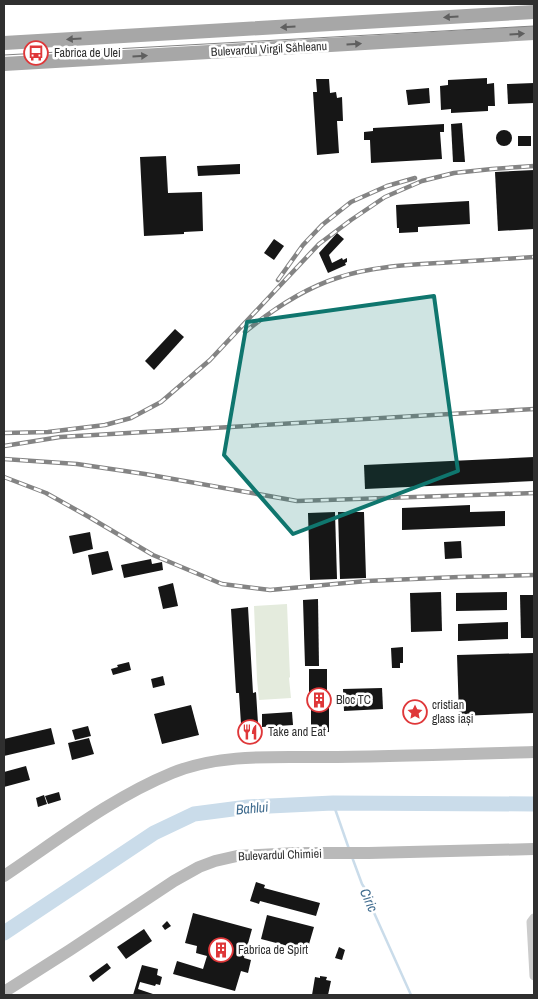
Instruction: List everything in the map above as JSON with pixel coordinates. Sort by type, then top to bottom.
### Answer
[{"type":"main road","name":"Bulevardul Virgil Săhleanu","points":[[4,43],[534,12]]},
{"type":"main road","name":"Bulevardul Virgil Săhleanu","points":[[4,64],[534,33]]},
{"type":"street","points":[[4,876],[112,804],[172,773],[203,763],[234,758],[534,752]]},
{"type":"street","name":"Bulevardul Chimiei","points":[[4,992],[174,881],[215,861],[236,856],[296,853],[534,849]]},
{"type":"street","points":[[534,918],[531,922],[534,976]]},
{"type":"highlighted area","points":[[434,296],[458,471],[293,534],[224,455],[247,322]]},
{"type":"shaded area","points":[[287,604],[291,698],[259,700],[254,606]]},
{"type":"building","points":[[487,78],[487,84],[494,83],[495,106],[488,106],[488,111],[451,113],[451,109],[441,110],[440,86],[448,85],[448,80]]},
{"type":"building","points":[[316,79],[329,79],[330,93],[336,92],[337,98],[342,97],[343,121],[337,121],[339,153],[317,155],[313,92],[317,92]]},
{"type":"building","points":[[534,83],[534,103],[508,104],[507,84]]},
{"type":"building","points":[[429,88],[430,103],[408,105],[406,90]]},
{"type":"building","points":[[462,123],[465,162],[453,162],[451,124]]},
{"type":"building","points":[[444,124],[444,132],[440,132],[442,159],[371,163],[370,140],[364,140],[364,132],[373,131],[373,128]]},
{"type":"building","points":[[504,130],[510,132],[512,138],[510,144],[504,146],[498,144],[496,138],[498,132]]},
{"type":"building","points":[[518,136],[531,136],[531,146],[518,146]]},
{"type":"building","points":[[166,156],[168,193],[202,192],[203,231],[144,236],[140,157]]},
{"type":"building","points":[[240,164],[240,174],[198,176],[197,166]]},
{"type":"building","points":[[534,170],[534,229],[498,231],[495,172]]},
{"type":"building","points":[[469,201],[470,224],[418,227],[418,232],[399,233],[396,205]]},
{"type":"building","points":[[337,233],[344,239],[329,255],[332,263],[342,258],[343,260],[347,258],[347,262],[345,263],[346,265],[328,273],[319,253]]},
{"type":"building","points":[[274,239],[284,246],[274,260],[264,253]]},
{"type":"building","points":[[175,329],[184,337],[154,370],[145,361]]},
{"type":"building","points":[[534,457],[534,481],[365,489],[364,465]]},
{"type":"building","points":[[470,505],[470,512],[505,511],[505,526],[402,530],[402,508]]},
{"type":"building","points":[[335,512],[337,579],[310,580],[308,513]]},
{"type":"building","points":[[338,512],[364,512],[366,578],[340,579]]},
{"type":"building","points":[[90,532],[93,549],[73,554],[69,536]]},
{"type":"building","points":[[461,541],[462,558],[445,559],[444,542]]},
{"type":"building","points":[[108,551],[113,570],[92,575],[88,555]]},
{"type":"building","points":[[151,559],[152,564],[162,562],[163,570],[124,578],[121,565]]},
{"type":"building","points":[[173,583],[178,606],[163,609],[158,587]]},
{"type":"building","points":[[441,592],[442,631],[411,632],[410,593]]},
{"type":"building","points":[[507,592],[507,610],[456,611],[456,593]]},
{"type":"building","points":[[520,595],[534,595],[534,638],[521,638]]},
{"type":"building","points":[[318,599],[319,666],[305,666],[303,600]]},
{"type":"building","points":[[248,607],[253,693],[256,692],[259,739],[242,740],[239,693],[236,693],[231,609]]},
{"type":"building","points":[[508,622],[508,639],[458,641],[458,624]]},
{"type":"building","points":[[403,647],[403,663],[400,663],[400,668],[392,668],[391,648]]},
{"type":"building","points":[[534,653],[534,713],[459,716],[457,655]]},
{"type":"building","points":[[129,662],[131,670],[113,675],[111,669],[118,667],[117,665]]},
{"type":"building","name":"Bloc TC","points":[[309,669],[327,669],[329,732],[311,732]]},
{"type":"building","points":[[163,676],[165,685],[153,688],[151,679]]},
{"type":"building","points":[[382,688],[383,709],[344,711],[343,689]]},
{"type":"building","points":[[191,705],[199,735],[162,744],[154,714]]},
{"type":"building","points":[[292,712],[293,725],[262,727],[262,714]]},
{"type":"building","points":[[88,726],[91,736],[75,740],[72,730]]},
{"type":"building","points":[[51,728],[55,744],[4,756],[4,739]]},
{"type":"building","points":[[89,738],[94,754],[72,760],[68,743]]},
{"type":"building","points":[[26,766],[30,780],[4,787],[4,772]]},
{"type":"building","points":[[59,792],[61,800],[48,804],[45,796]]},
{"type":"building","points":[[44,795],[47,804],[38,807],[36,798]]},
{"type":"building","points":[[256,882],[265,885],[264,888],[320,903],[316,916],[260,901],[259,904],[250,901]]},
{"type":"building","name":"Fabrica de Spirt","points":[[193,913],[252,929],[244,958],[251,960],[248,973],[241,971],[235,991],[173,974],[177,961],[203,969],[207,956],[196,953],[197,946],[185,943]]},
{"type":"building","points":[[267,915],[314,927],[307,951],[261,939]]},
{"type":"building","points":[[167,921],[171,926],[165,930],[162,926]]},
{"type":"building","points":[[144,929],[152,941],[126,959],[117,947]]},
{"type":"building","points":[[339,947],[345,950],[342,960],[335,958]]},
{"type":"building","points":[[107,963],[111,968],[93,982],[89,976]]},
{"type":"building","points":[[142,965],[158,969],[157,975],[162,977],[160,985],[156,984],[155,986],[140,982],[138,989],[156,995],[133,995]]},
{"type":"building","points":[[320,976],[327,977],[326,980],[331,981],[328,995],[312,995],[315,977],[320,978]]},
{"type":"waterway","name":"Ciric","points":[[333,803],[349,849]]},
{"type":"waterway","name":"Bahlui","points":[[4,933],[154,833],[194,814],[248,807],[333,803],[534,804]]},
{"type":"waterway","name":"Ciric","points":[[352,857],[362,884],[369,895],[371,906],[411,995]]},
{"type":"tram line","points":[[4,55],[534,26]]},
{"type":"railway","points":[[4,433],[48,432],[105,425],[131,418],[161,402],[210,360],[319,244],[385,197],[422,181],[454,173],[534,166]]},
{"type":"railway","points":[[278,280],[303,245],[322,225],[351,202],[387,186],[415,178]]},
{"type":"railway","points":[[245,332],[277,308],[300,294],[349,274],[400,266],[534,257]]},
{"type":"railway","points":[[4,446],[60,437],[534,409]]},
{"type":"railway","points":[[4,459],[77,464],[297,501],[534,493]]},
{"type":"railway","points":[[4,477],[46,493],[153,555],[222,584],[270,590],[367,581],[534,575]]},
{"type":"place","name":"Fabrica de Ulei","points":[[36,53]]},
{"type":"place","name":"Bloc TC","points":[[319,700]]},
{"type":"place","name":"cristian glass iași","points":[[415,712]]},
{"type":"place","name":"Take and Eat","points":[[250,732]]},
{"type":"place","name":"Fabrica de Spirt","points":[[221,950]]}]
